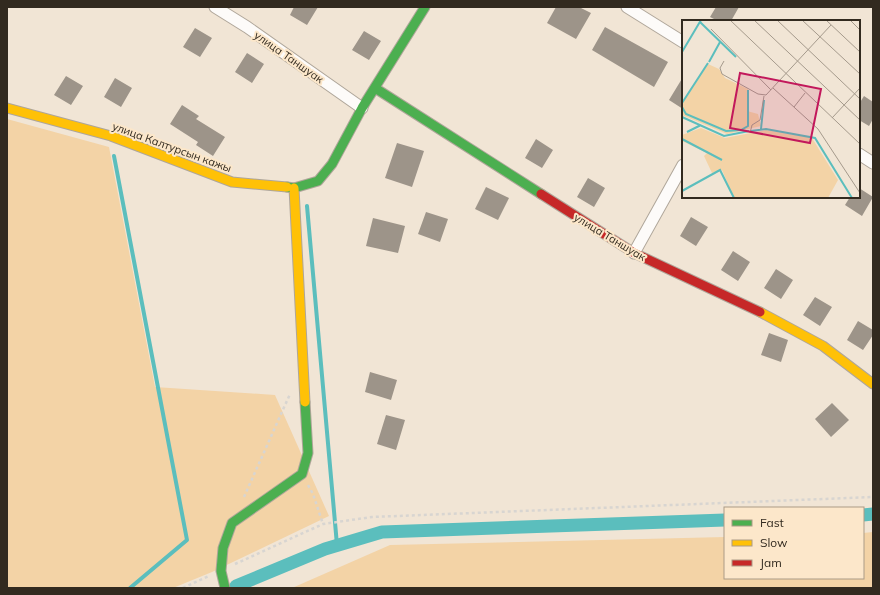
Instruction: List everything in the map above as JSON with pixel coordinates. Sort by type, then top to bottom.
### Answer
[{"type":"street","name":"улица Таншуак","points":[[215,7],[247,27],[362,108]]},
{"type":"street","name":"улица Калтурсын кажы","points":[[7,108],[111,136],[232,182],[294,188],[318,182],[332,164],[362,108],[425,7]]},
{"type":"street","points":[[627,7],[682,41]]},
{"type":"street","name":"улица Таншуак","points":[[375,88],[634,253],[753,308],[823,346],[873,384]]},
{"type":"street","points":[[860,155],[873,163]]},
{"type":"street","points":[[634,253],[682,167]]},
{"type":"street","points":[[225,588],[221,571],[223,548],[232,523],[302,474],[308,453],[294,188]]},
{"type":"path","points":[[242,501],[291,393],[304,381]]},
{"type":"path","points":[[302,474],[314,494],[323,524]]},
{"type":"path","points":[[183,588],[323,524],[341,521],[372,517],[873,497]]},
{"type":"shaded area","points":[[7,119],[109,147],[155,387],[275,395],[329,516],[212,572],[173,588],[7,588]]},
{"type":"shaded area","points":[[873,532],[873,588],[292,588],[390,545],[724,537],[724,579],[864,579],[864,533]]},
{"type":"building","points":[[294,7],[318,7],[307,25],[290,15]]},
{"type":"building","points":[[556,7],[579,7],[591,13],[576,39],[547,23]]},
{"type":"building","points":[[716,7],[739,7],[732,20],[716,20],[710,17]]},
{"type":"building","points":[[605,27],[668,62],[654,87],[592,50]]},
{"type":"building","points":[[195,28],[212,38],[200,57],[183,47]]},
{"type":"building","points":[[364,31],[381,41],[369,60],[352,50]]},
{"type":"building","points":[[247,53],[264,64],[252,83],[235,72]]},
{"type":"building","points":[[66,76],[83,86],[71,105],[54,95]]},
{"type":"building","points":[[115,78],[132,88],[121,107],[104,97]]},
{"type":"building","points":[[682,79],[682,108],[669,100]]},
{"type":"building","points":[[864,96],[873,102],[873,119],[869,126],[860,121],[860,102]]},
{"type":"building","points":[[182,105],[199,116],[196,119],[225,137],[213,156],[196,145],[198,142],[170,124]]},
{"type":"building","points":[[536,139],[553,150],[542,168],[525,158]]},
{"type":"building","points":[[397,143],[424,151],[412,187],[385,178]]},
{"type":"building","points":[[588,178],[605,188],[594,207],[577,197]]},
{"type":"building","points":[[486,187],[509,198],[498,220],[475,209]]},
{"type":"building","points":[[860,189],[873,197],[862,216],[845,205],[849,198],[860,198]]},
{"type":"building","points":[[426,212],[448,219],[440,242],[418,234]]},
{"type":"building","points":[[691,217],[708,227],[696,246],[680,236]]},
{"type":"building","points":[[373,218],[405,226],[398,253],[366,246]]},
{"type":"building","points":[[733,251],[750,262],[738,281],[721,270]]},
{"type":"building","points":[[776,269],[793,280],[781,299],[764,288]]},
{"type":"building","points":[[815,297],[832,307],[820,326],[803,315]]},
{"type":"building","points":[[858,321],[873,330],[873,335],[863,350],[847,340]]},
{"type":"building","points":[[769,333],[788,340],[781,362],[761,355]]},
{"type":"building","points":[[370,372],[397,380],[391,400],[365,392]]},
{"type":"building","points":[[832,403],[849,420],[831,437],[815,419]]},
{"type":"building","points":[[386,415],[405,420],[396,450],[377,444]]},
{"type":"waterway","points":[[114,156],[187,540],[130,588]]},
{"type":"waterway","points":[[307,206],[337,545]]},
{"type":"waterway","points":[[864,515],[873,514]]},
{"type":"waterway","points":[[236,586],[325,549],[382,532],[724,520]]},
{"type":"traffic: fast","points":[[287,187],[294,188],[318,181],[332,164],[362,108],[425,7]]},
{"type":"traffic: fast","points":[[375,88],[541,194]]},
{"type":"traffic: fast","points":[[225,588],[221,571],[223,548],[232,523],[302,474],[308,453],[305,402]]},
{"type":"traffic: slow","points":[[7,108],[111,136],[232,182],[287,187]]},
{"type":"traffic: slow","points":[[294,188],[305,402]]},
{"type":"traffic: slow","points":[[760,312],[823,346],[873,384]]},
{"type":"traffic: jam","points":[[541,194],[634,253],[760,312]]}]
